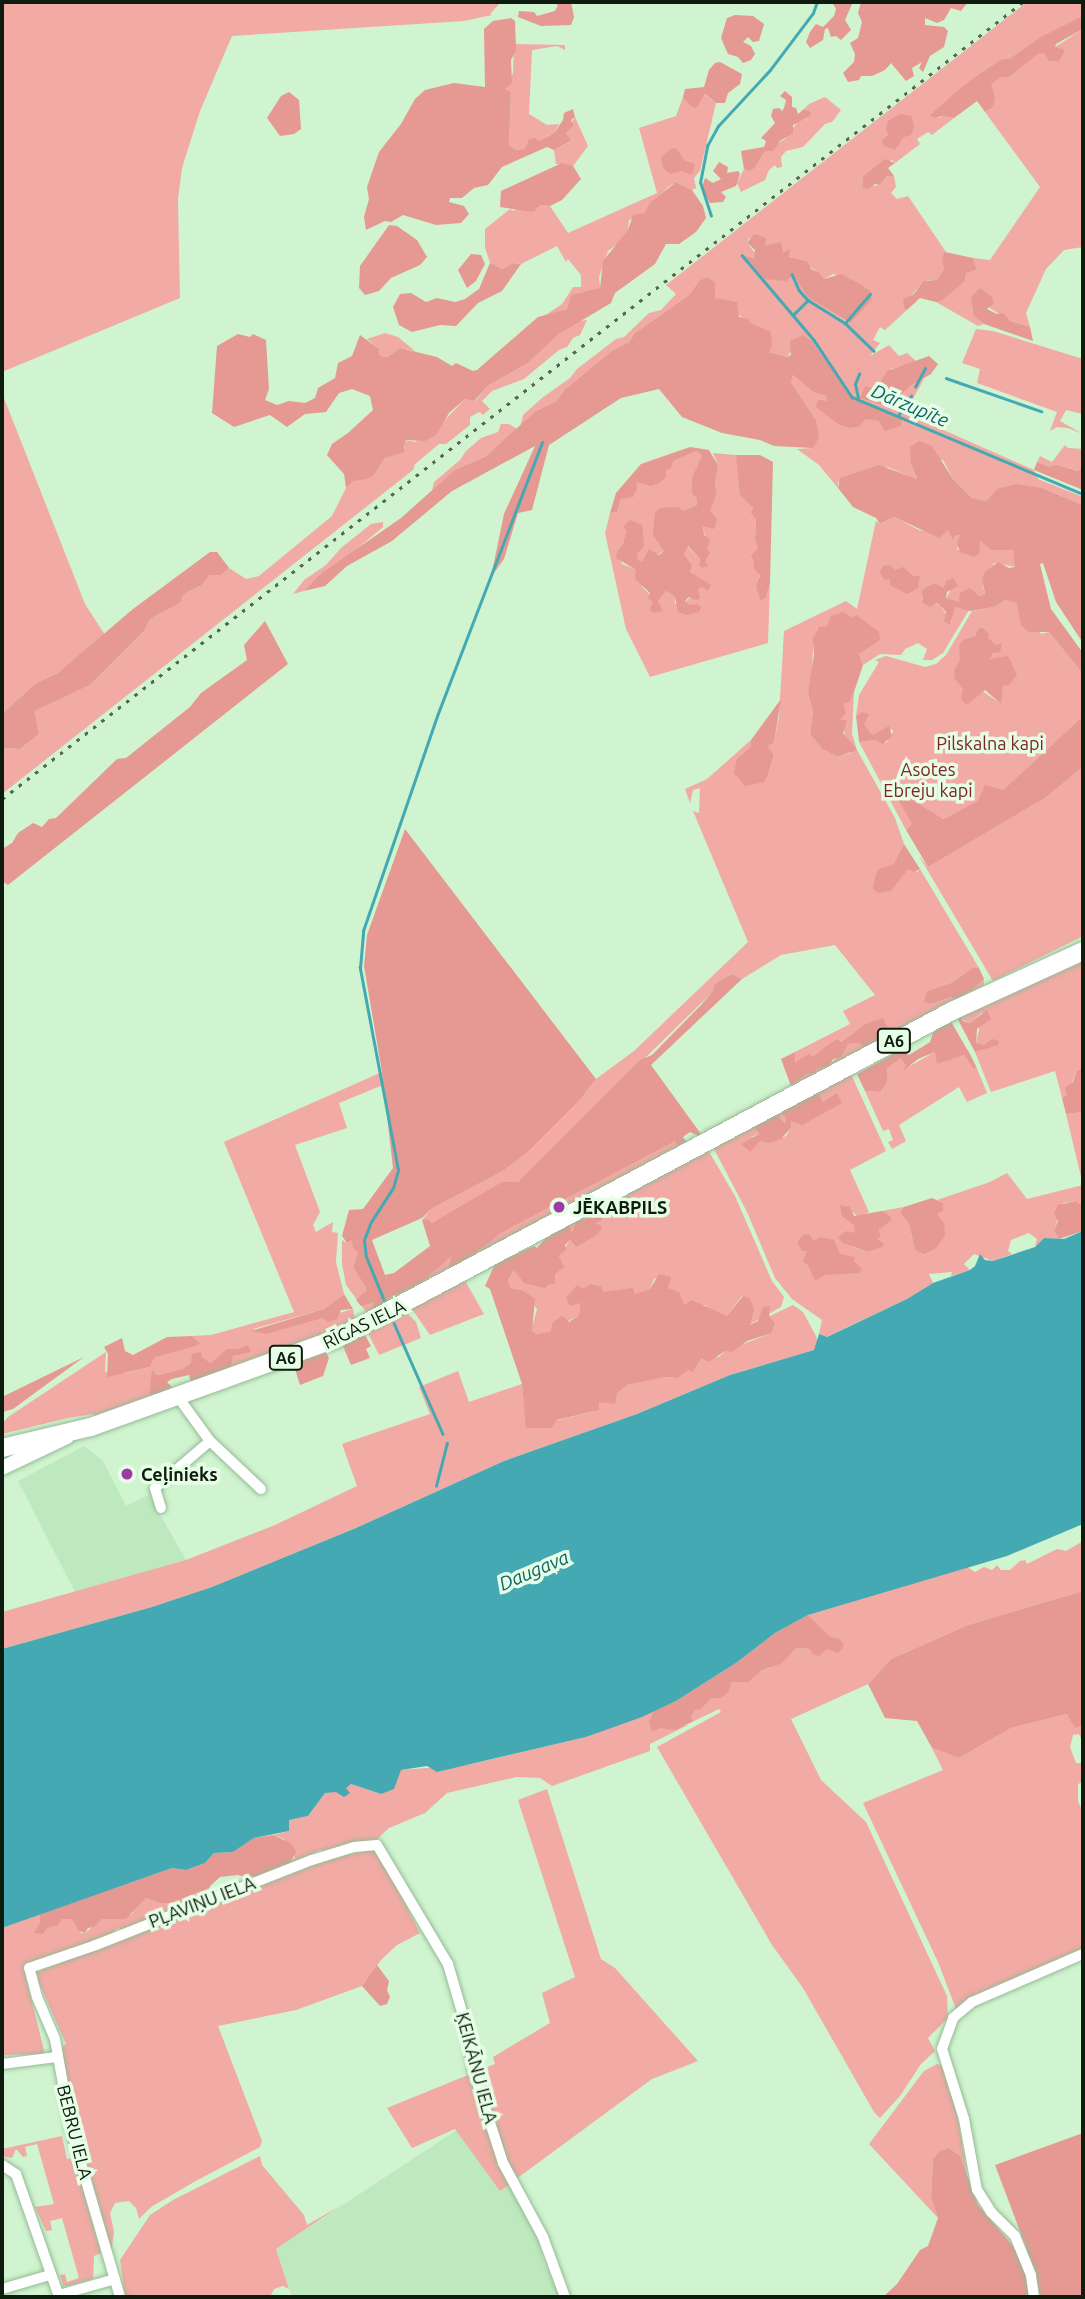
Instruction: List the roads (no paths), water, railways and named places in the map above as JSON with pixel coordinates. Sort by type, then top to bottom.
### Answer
[{"type":"highway","name":"RĪGAS IELA","points":[[78,1431],[178,1397],[355,1330],[952,1011],[1083,951]]},
{"type":"highway","name":"A6","points":[[2,1448],[78,1431]]},
{"type":"main road","name":"RĪGAS IELA","points":[[2,1468],[78,1431]]},
{"type":"street","points":[[178,1397],[210,1441],[261,1489]]},
{"type":"street","points":[[161,1508],[155,1488],[210,1441]]},
{"type":"street","name":"PĻAVIŅU IELA","points":[[29,1968],[96,1945],[312,1860],[354,1847],[377,1845]]},
{"type":"street","name":"ĶEIKĀNU IELA","points":[[377,1845],[448,1964],[466,2026],[473,2070],[503,2163],[544,2237],[565,2297]]},
{"type":"street","points":[[1034,2297],[1031,2276],[1015,2236],[992,2212],[977,2190],[964,2119],[942,2057],[942,2049],[953,2018],[972,2002],[1083,1954]]},
{"type":"street","name":"BEBRU IELA","points":[[29,1968],[37,1997],[55,2039],[71,2129],[120,2297]]},
{"type":"street","points":[[2,2064],[57,2057]]},
{"type":"street","points":[[2,2165],[16,2174],[59,2296],[115,2279]]},
{"type":"street","points":[[2,2289],[50,2275]]},
{"type":"water","name":"Daugava","points":[[1083,1231],[1083,1524],[1007,1556],[808,1615],[775,1633],[736,1663],[676,1701],[642,1717],[586,1737],[437,1772],[427,1766],[401,1770],[394,1789],[381,1794],[351,1784],[346,1788],[350,1793],[344,1797],[336,1792],[325,1793],[308,1816],[289,1820],[289,1831],[254,1838],[233,1852],[214,1853],[205,1863],[186,1870],[172,1868],[2,1928],[2,1649],[152,1607],[212,1587],[356,1528],[504,1461],[637,1414],[730,1375],[814,1350],[819,1334],[827,1337],[907,1299],[933,1283],[970,1270],[975,1266],[980,1254],[985,1260],[993,1261],[1035,1247],[1044,1238],[1064,1239]]},
{"type":"waterway","name":"Dārzupīte","points":[[711,216],[700,183],[707,146],[718,126],[770,70],[813,13],[817,2]]},
{"type":"waterway","name":"Dārzupīte","points":[[742,255],[814,340],[852,397],[1083,494]]},
{"type":"waterway","points":[[792,274],[799,290],[808,300]]},
{"type":"waterway","points":[[845,323],[870,294]]},
{"type":"waterway","points":[[793,315],[808,300],[845,323],[874,351]]},
{"type":"waterway","points":[[915,387],[925,368]]},
{"type":"waterway","points":[[858,398],[855,384],[859,374]]},
{"type":"waterway","points":[[946,378],[1041,411]]},
{"type":"waterway","points":[[898,416],[911,396]]},
{"type":"waterway","points":[[384,1301],[366,1257],[364,1240],[371,1222],[393,1188],[398,1170],[360,968],[363,931],[437,716],[542,442]]},
{"type":"waterway","points":[[394,1323],[443,1434]]},
{"type":"waterway","points":[[436,1486],[447,1443]]},
{"type":"railway","points":[[2,799],[1023,2]]},
{"type":"place","name":"JĒKABPILS","points":[[559,1207]]},
{"type":"place","name":"Ceļinieks","points":[[127,1474]]},
{"type":"park label","name":"Pilskalna kapi","points":[[990,743]]},
{"type":"park label","name":"Asotes Ebreju kapi","points":[[928,780]]}]
